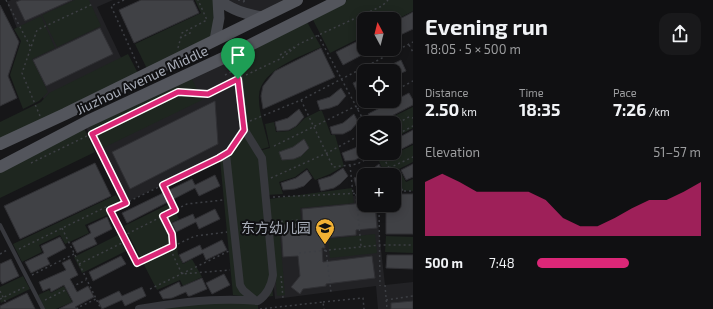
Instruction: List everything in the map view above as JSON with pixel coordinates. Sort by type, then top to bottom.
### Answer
[{"type":"main road","points":[[218,0],[230,8],[262,18]]},
{"type":"main road","points":[[215,40],[219,18],[218,0]]},
{"type":"main road","name":"Jiuzhou Avenue Middle","points":[[1,142],[65,114],[297,0]]},
{"type":"main road","name":"Jiuzhou Avenue Middle","points":[[0,167],[88,121],[236,52],[340,0]]},
{"type":"street","points":[[236,52],[243,127],[262,158],[273,275],[268,291],[258,306]]},
{"type":"street","points":[[243,127],[229,152],[226,154],[240,285],[258,306]]},
{"type":"street","points":[[139,309],[175,302],[234,299],[258,306]]},
{"type":"lane","points":[[0,225],[43,309]]},
{"type":"path","points":[[6,0],[31,48]]},
{"type":"path","points":[[124,0],[111,6],[140,69]]},
{"type":"path","points":[[198,0],[205,15]]},
{"type":"path","points":[[238,0],[244,0]]},
{"type":"path","points":[[280,55],[299,44],[382,6],[388,0]]},
{"type":"path","points":[[40,118],[22,73],[37,30],[93,4]]},
{"type":"path","points":[[180,38],[192,32]]},
{"type":"path","points":[[318,35],[361,116]]},
{"type":"path","points":[[243,127],[342,80],[413,42]]},
{"type":"path","points":[[28,164],[178,92],[208,94],[282,58],[299,44]]},
{"type":"path","points":[[409,44],[413,52]]},
{"type":"path","points":[[401,87],[413,81]]},
{"type":"path","points":[[301,100],[333,167],[357,164],[365,160]]},
{"type":"path","points":[[274,146],[356,106]]},
{"type":"path","points":[[401,121],[409,117],[413,118]]},
{"type":"path","points":[[401,132],[413,126]]},
{"type":"path","points":[[92,134],[126,203]]},
{"type":"path","points":[[264,182],[327,153],[357,137]]},
{"type":"path","points":[[110,210],[226,154]]},
{"type":"path","points":[[384,160],[389,168],[413,157]]},
{"type":"path","points":[[350,165],[353,194]]},
{"type":"path","points":[[163,185],[175,210]]},
{"type":"path","points":[[401,188],[403,191],[413,191]]},
{"type":"path","points":[[265,197],[356,194],[361,246]]},
{"type":"path","points":[[123,236],[187,204],[223,200]]},
{"type":"path","points":[[0,254],[13,250],[108,206],[140,269]]},
{"type":"path","points":[[379,212],[380,286]]},
{"type":"path","points":[[163,216],[172,234],[173,255],[182,274]]},
{"type":"path","points":[[276,222],[298,220],[300,239]]},
{"type":"path","points":[[62,228],[101,309]]},
{"type":"path","points":[[137,263],[195,236],[227,232]]},
{"type":"path","points":[[79,264],[126,241]]},
{"type":"path","points":[[299,253],[380,244],[413,245]]},
{"type":"path","points":[[326,250],[331,292]]},
{"type":"path","points":[[150,289],[229,251]]},
{"type":"path","points":[[26,277],[74,254]]},
{"type":"path","points":[[182,274],[231,270]]},
{"type":"path","points":[[40,303],[87,279]]},
{"type":"path","points":[[0,299],[30,284]]},
{"type":"path","points":[[385,285],[387,309]]},
{"type":"path","points":[[0,291],[9,309]]},
{"type":"path","points":[[386,300],[413,296]]},
{"type":"path","points":[[78,309],[96,298]]},
{"type":"path","points":[[258,306],[363,298],[364,309]]},
{"type":"path","points":[[324,302],[324,309]]},
{"type":"shaded area","points":[[11,0],[113,0],[97,7],[132,81],[52,121],[7,2]]},
{"type":"shaded area","points":[[75,0],[89,0],[101,26],[57,47],[42,15]]},
{"type":"shaded area","points":[[195,0],[215,0],[212,40],[148,71],[135,44],[201,13]]},
{"type":"shaded area","points":[[219,0],[297,0],[262,17]]},
{"type":"shaded area","points":[[347,0],[413,0],[413,11],[401,17],[401,12],[357,12],[357,40],[330,53],[312,18]]},
{"type":"shaded area","points":[[41,16],[55,48],[32,59],[48,92],[39,101],[23,109],[10,75],[21,41],[14,29]]},
{"type":"shaded area","points":[[306,20],[321,47],[282,66],[266,79],[261,87],[259,102],[262,122],[269,147],[259,150],[246,129],[239,54]]},
{"type":"shaded area","points":[[236,52],[244,129],[229,152],[123,204],[84,123]]},
{"type":"shaded area","points":[[128,54],[140,77],[0,146],[0,122],[41,102],[49,93]]},
{"type":"shaded area","points":[[191,77],[202,100],[101,149],[89,126]]},
{"type":"shaded area","points":[[413,107],[413,128],[401,134],[401,116],[394,116]]},
{"type":"shaded area","points":[[322,111],[331,135],[335,135],[344,166],[315,180],[307,168],[295,177],[279,182],[283,194],[267,195],[259,151],[270,148],[265,124],[274,122],[276,132],[289,131],[305,118]]},
{"type":"shaded area","points":[[84,128],[95,152],[0,198],[0,167]]},
{"type":"shaded area","points":[[244,134],[260,159],[273,296],[257,298],[233,295],[220,160],[230,153]]},
{"type":"shaded area","points":[[413,145],[413,162],[401,168],[382,168],[379,161],[401,160],[401,151]]},
{"type":"shaded area","points":[[401,173],[406,182],[413,179],[413,191],[401,190]]},
{"type":"shaded area","points":[[352,188],[354,203],[300,208],[301,222],[279,224],[285,295],[277,296],[269,199]]},
{"type":"shaded area","points":[[116,195],[123,208],[85,225],[89,233],[65,244],[60,235],[39,245],[42,252],[22,262],[13,244]]},
{"type":"shaded area","name":"东方幼儿园","points":[[357,196],[357,212],[377,212],[385,285],[413,282],[413,309],[378,309],[376,286],[275,299],[266,204]]},
{"type":"shaded area","points":[[171,203],[179,219],[170,223],[175,233],[178,254],[183,264],[192,259],[202,277],[183,286],[180,280],[157,290],[124,226]]},
{"type":"shaded area","points":[[375,234],[377,253],[330,258],[328,239]]},
{"type":"shaded area","points":[[118,235],[126,251],[82,273],[74,257]]},
{"type":"shaded area","points":[[386,236],[413,237],[413,253],[385,252]]},
{"type":"shaded area","points":[[23,276],[30,289],[1,303],[0,287]]},
{"type":"shaded area","points":[[64,286],[72,302],[56,309],[45,309],[38,295],[49,290],[51,293]]},
{"type":"shaded area","points":[[258,301],[258,309],[139,309],[175,303]]},
{"type":"building","points":[[21,0],[72,0],[25,21],[16,2]]},
{"type":"building","points":[[141,0],[193,0],[199,13],[134,43],[119,10]]},
{"type":"building","points":[[0,5],[19,42],[8,76],[17,98],[0,106]]},
{"type":"building","points":[[413,12],[413,29],[401,35],[401,18]]},
{"type":"building","points":[[100,28],[113,54],[46,86],[33,60]]},
{"type":"building","points":[[357,42],[357,56],[360,56],[343,65],[336,52]]},
{"type":"building","points":[[321,48],[335,77],[263,109],[261,96],[263,86],[275,71]]},
{"type":"building","points":[[401,60],[406,71],[401,73],[401,64],[393,64]]},
{"type":"building","points":[[357,81],[357,92],[353,83]]},
{"type":"building","points":[[341,88],[346,96],[338,105],[320,110],[317,101],[330,97]]},
{"type":"building","points":[[409,93],[413,100],[413,105],[392,116],[369,116],[368,114],[380,108],[401,108],[401,97]]},
{"type":"building","points":[[215,101],[218,144],[130,189],[112,152]]},
{"type":"building","points":[[299,109],[304,117],[296,126],[289,130],[277,131],[275,122],[288,118]]},
{"type":"building","points":[[354,114],[357,120],[357,123],[351,130],[343,134],[332,134],[330,127],[343,123]]},
{"type":"building","points":[[413,130],[413,143],[401,149],[401,136]]},
{"type":"building","points":[[304,139],[309,148],[301,156],[294,159],[282,160],[279,152],[293,147]]},
{"type":"building","points":[[357,147],[357,159],[345,161],[342,153]]},
{"type":"building","points":[[95,163],[111,196],[20,239],[4,206]]},
{"type":"building","points":[[379,164],[381,168],[374,168]]},
{"type":"building","points":[[413,164],[413,177],[406,180],[401,170]]},
{"type":"building","points":[[343,168],[348,176],[334,188],[321,191],[318,180],[331,176]]},
{"type":"building","points":[[307,170],[312,178],[304,186],[295,189],[283,190],[281,183],[296,178]]},
{"type":"building","points":[[215,175],[220,186],[199,196],[195,188],[127,223],[122,213],[192,179],[195,185]]},
{"type":"building","points":[[357,177],[357,186],[356,186],[354,178]]},
{"type":"building","points":[[401,194],[413,194],[413,234],[386,234],[386,212],[401,212]]},
{"type":"building","points":[[357,204],[357,212],[376,212],[377,228],[356,230],[356,235],[324,238],[325,248],[322,248],[323,262],[372,256],[375,278],[326,284],[326,286],[303,289],[300,294],[291,287],[300,276],[298,256],[283,257],[281,225],[303,223],[302,209]]},
{"type":"building","points":[[215,209],[220,219],[199,229],[196,222],[176,232],[172,223],[193,214],[195,219]]},
{"type":"building","points":[[107,217],[112,229],[94,238],[97,244],[77,253],[72,243],[91,233],[88,226]]},
{"type":"building","points":[[60,237],[66,248],[47,258],[50,264],[31,273],[25,262],[44,253],[41,246]]},
{"type":"building","points":[[222,240],[227,250],[206,260],[203,253],[183,263],[179,255],[200,245],[202,250]]},
{"type":"building","points":[[387,255],[413,255],[413,269],[386,268]]},
{"type":"building","points":[[121,256],[126,264],[93,281],[89,272]]},
{"type":"building","points":[[11,259],[19,276],[2,284],[0,280],[0,264]]},
{"type":"building","points":[[70,259],[78,275],[70,279],[77,292],[88,286],[94,297],[75,307],[77,309],[59,309],[73,302],[64,285],[51,292],[50,288],[43,291],[39,282],[66,270],[62,263]]},
{"type":"building","points":[[224,274],[230,285],[212,294],[206,283]]},
{"type":"building","points":[[202,278],[207,289],[190,296],[188,296],[186,292],[172,298],[163,299],[159,292],[179,282],[181,287]]},
{"type":"building","points":[[142,287],[146,296],[125,306],[122,300],[102,309],[98,301],[119,291],[122,296]]},
{"type":"building","points":[[27,293],[35,309],[0,309],[0,306]]},
{"type":"building","points":[[413,301],[413,309],[391,309],[391,303]]},
{"type":"place","name":"东方幼儿园","points":[[325,245]]},
{"type":"route","points":[[238,79],[244,130],[229,152],[163,185],[175,210],[163,216],[172,234],[173,246],[137,263],[110,210],[126,203],[92,134],[178,92],[208,94],[238,79]]}]
